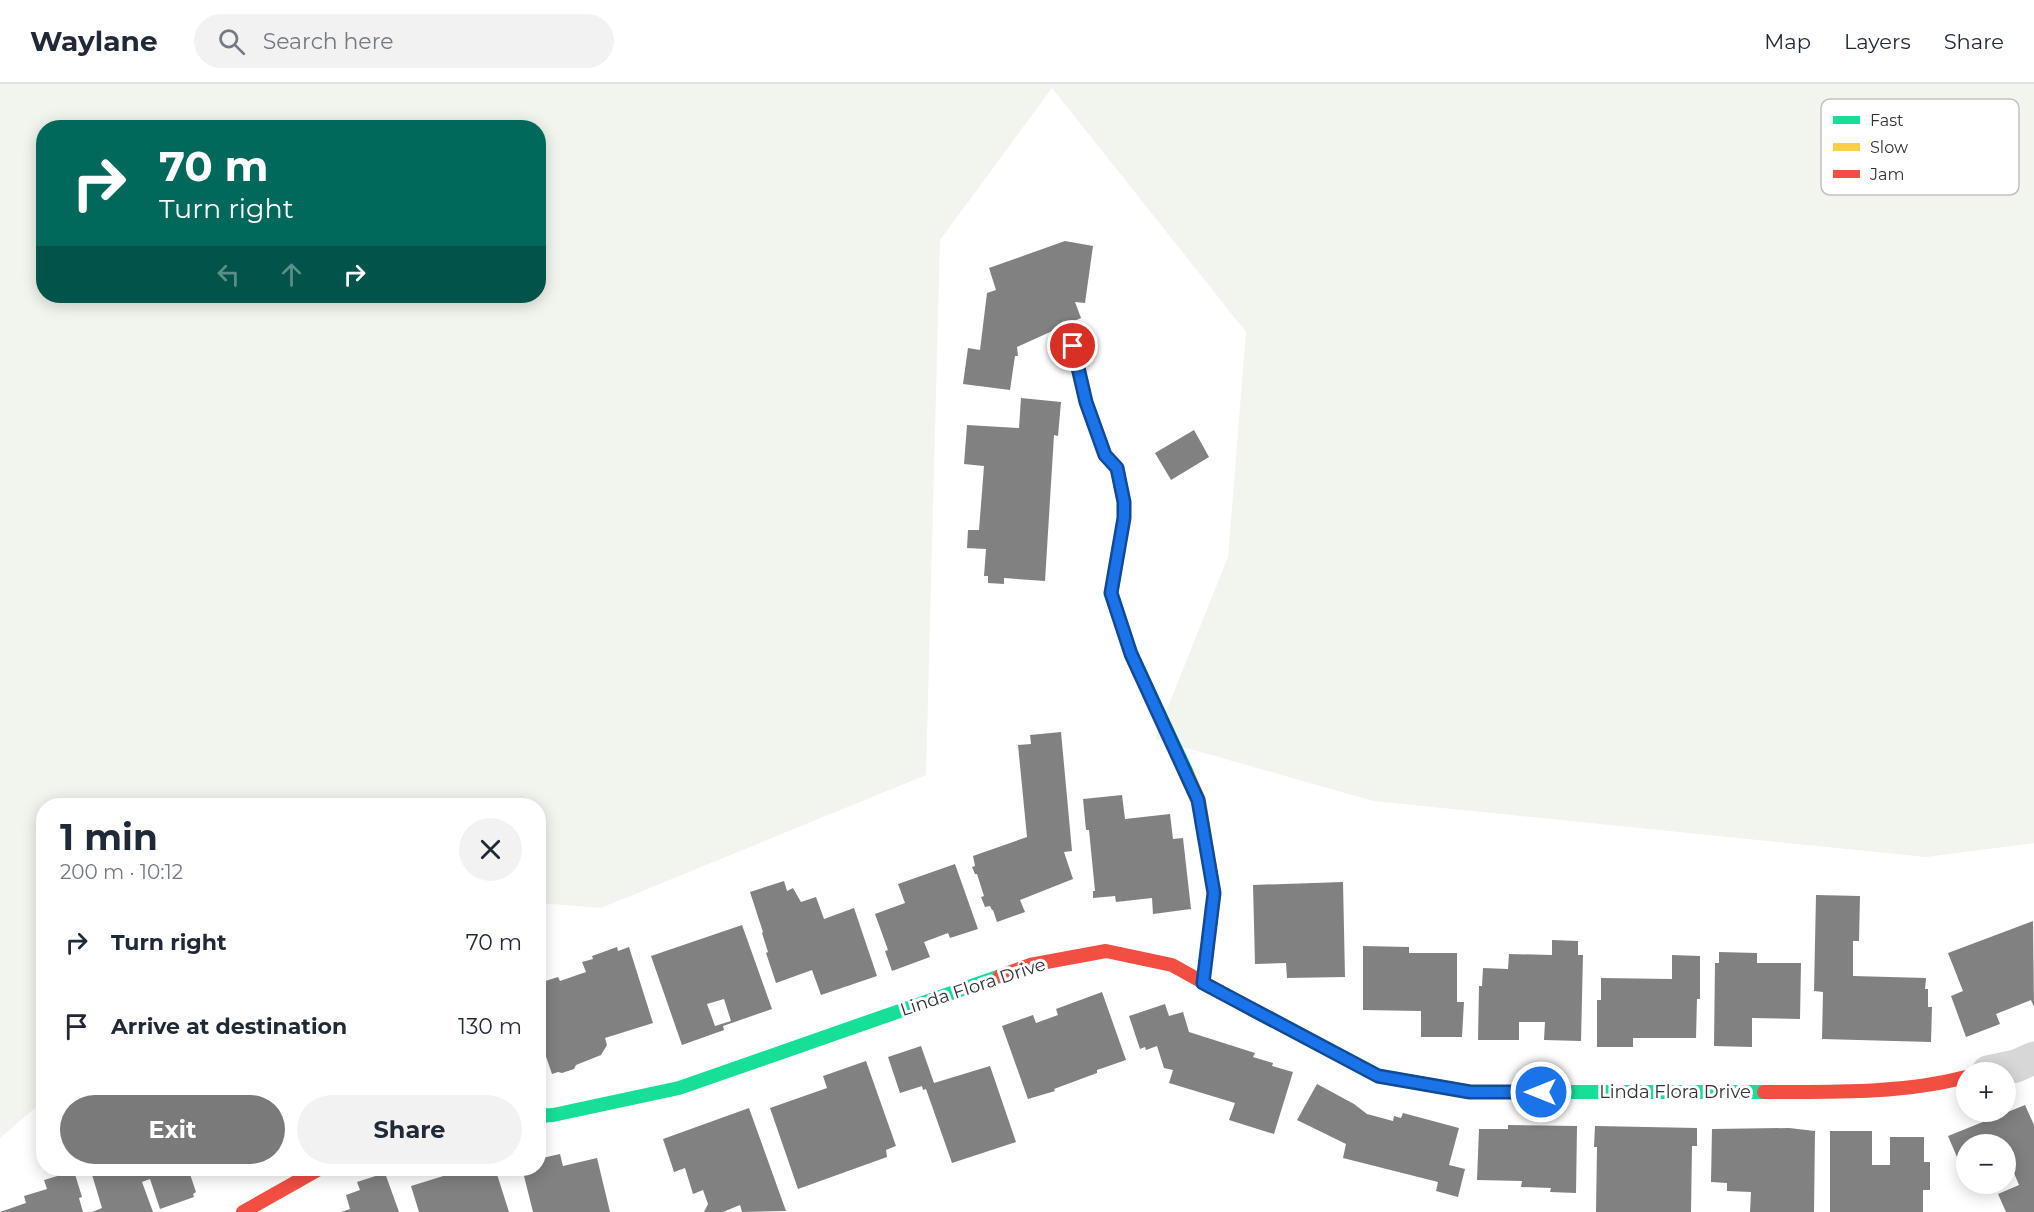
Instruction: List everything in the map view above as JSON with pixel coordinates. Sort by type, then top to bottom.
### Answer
[{"type":"street","points":[[1073,346],[1086,402],[1105,455],[1117,468],[1124,502],[1124,518],[1111,593],[1131,654],[1198,800],[1214,893],[1203,983]]},
{"type":"street","name":"Linda Flora Drive","points":[[546,1115],[679,1088],[1030,965],[1106,951],[1172,965],[1378,1076],[1470,1092],[1849,1092],[1939,1084],[1956,1080]]},
{"type":"street","points":[[2016,1066],[2034,1058]]},
{"type":"street","points":[[243,1212],[307,1176]]},
{"type":"shaded area","points":[[0,84],[2034,84],[2034,843],[1926,857],[1373,801],[1155,739],[1228,557],[1246,332],[1052,88],[940,240],[926,775],[601,908],[546,904],[546,798],[36,798],[36,1107],[0,1138]]},
{"type":"building","points":[[1065,241],[1093,246],[1085,303],[1075,302],[1081,318],[1017,347],[1018,356],[1015,356],[1010,390],[963,384],[968,348],[980,350],[987,293],[996,290],[989,268]]},
{"type":"building","points":[[1021,398],[1061,402],[1058,436],[1054,435],[1045,581],[1004,578],[1004,584],[988,583],[988,576],[984,576],[986,549],[967,548],[968,530],[979,530],[984,466],[964,464],[967,425],[1019,428]]},
{"type":"building","points":[[1194,430],[1209,457],[1171,480],[1155,453]]},
{"type":"building","points":[[1061,732],[1072,851],[1064,852],[1073,879],[1020,900],[1025,912],[997,922],[993,910],[990,906],[985,907],[981,897],[984,896],[977,874],[972,867],[975,866],[973,856],[1027,837],[1018,745],[1031,744],[1030,735]]},
{"type":"building","points":[[1122,795],[1125,819],[1170,814],[1173,839],[1183,838],[1191,909],[1153,914],[1152,898],[1116,902],[1115,896],[1093,898],[1093,891],[1095,891],[1089,830],[1086,830],[1083,799]]},
{"type":"building","points":[[955,864],[978,929],[950,938],[948,933],[924,942],[930,957],[892,971],[885,951],[888,950],[875,914],[905,903],[898,884]]},
{"type":"building","points":[[784,881],[787,891],[793,888],[801,902],[816,897],[824,919],[854,908],[877,976],[821,995],[812,970],[776,983],[750,892]]},
{"type":"building","points":[[1343,882],[1345,977],[1287,978],[1286,963],[1255,964],[1253,885]]},
{"type":"building","points":[[1816,895],[1860,896],[1859,941],[1853,941],[1853,976],[1926,978],[1928,1007],[1932,1007],[1931,1042],[1822,1039],[1823,992],[1814,991]]},
{"type":"building","points":[[2033,921],[2034,1007],[2031,1000],[1996,1014],[2000,1024],[1966,1037],[1951,996],[1963,991],[1948,953]]},
{"type":"building","points":[[742,925],[772,1009],[723,1026],[724,1030],[682,1045],[651,956]],"holes":[[[724,999],[731,1021],[715,1026],[707,1004]]]},
{"type":"building","points":[[1552,940],[1578,941],[1578,955],[1583,955],[1581,1041],[1544,1040],[1545,1022],[1519,1022],[1519,1040],[1478,1040],[1479,986],[1482,986],[1483,968],[1508,969],[1509,954],[1552,955]]},
{"type":"building","points":[[1363,946],[1409,947],[1409,953],[1457,953],[1457,1002],[1464,1002],[1462,1037],[1421,1037],[1421,1011],[1363,1010]]},
{"type":"building","points":[[617,947],[618,951],[629,947],[653,1023],[605,1038],[607,1045],[601,1055],[576,1065],[574,1069],[552,1074],[546,1056],[546,981],[558,977],[560,981],[586,972],[582,962],[593,959],[592,956]]},
{"type":"building","points":[[1719,952],[1757,953],[1757,963],[1801,963],[1800,1019],[1752,1018],[1752,1047],[1714,1046],[1715,963],[1719,963]]},
{"type":"building","points":[[1672,955],[1700,956],[1700,999],[1697,999],[1696,1038],[1633,1038],[1633,1047],[1597,1047],[1597,1000],[1601,1000],[1601,978],[1672,979]]},
{"type":"building","points":[[1102,992],[1126,1060],[1097,1070],[1097,1073],[1054,1089],[1055,1091],[1028,1099],[1002,1026],[1033,1015],[1036,1023],[1058,1015],[1056,1009]]},
{"type":"building","points":[[1165,1004],[1169,1016],[1183,1012],[1189,1032],[1255,1053],[1253,1057],[1293,1072],[1274,1134],[1229,1120],[1235,1103],[1169,1083],[1173,1070],[1164,1068],[1157,1046],[1146,1050],[1145,1047],[1140,1049],[1129,1016]]},
{"type":"building","points":[[921,1046],[934,1083],[990,1066],[1016,1142],[952,1163],[926,1089],[923,1090],[922,1086],[900,1093],[888,1057]]},
{"type":"building","points":[[866,1061],[896,1146],[886,1150],[887,1157],[798,1189],[770,1108],[827,1088],[823,1076]]},
{"type":"building","points":[[1317,1084],[1354,1104],[1367,1114],[1393,1121],[1394,1116],[1401,1118],[1403,1113],[1459,1128],[1449,1165],[1465,1169],[1458,1197],[1436,1191],[1438,1182],[1343,1158],[1346,1144],[1297,1120]]},
{"type":"building","points":[[2025,1105],[2034,1125],[2034,1212],[2006,1212],[1998,1194],[2016,1194],[2016,1186],[2019,1185],[2016,1178],[2016,1134],[1956,1134],[1956,1155],[1948,1136],[1983,1122],[2016,1122],[2016,1109]]},
{"type":"building","points":[[749,1108],[786,1211],[742,1212],[740,1205],[723,1212],[704,1212],[708,1204],[703,1190],[693,1194],[685,1168],[674,1172],[663,1139]]},
{"type":"building","points":[[1508,1125],[1577,1126],[1576,1193],[1550,1192],[1551,1188],[1521,1187],[1522,1181],[1477,1180],[1479,1129],[1508,1129]]},
{"type":"building","points":[[1595,1126],[1697,1128],[1697,1146],[1692,1146],[1691,1212],[1596,1212]]},
{"type":"building","points":[[1789,1128],[1815,1131],[1814,1212],[1750,1212],[1751,1192],[1727,1191],[1727,1183],[1711,1182],[1712,1129]]},
{"type":"building","points":[[1830,1131],[1872,1131],[1872,1165],[1890,1165],[1890,1137],[1924,1137],[1924,1162],[1930,1162],[1930,1190],[1923,1190],[1923,1212],[1830,1212]]},
{"type":"building","points":[[560,1154],[563,1166],[597,1158],[610,1212],[533,1212],[524,1176],[546,1176],[546,1157]]},
{"type":"building","points":[[57,1176],[76,1176],[82,1197],[79,1198],[83,1212],[0,1212],[26,1203],[24,1196],[47,1189],[44,1180]]},
{"type":"building","points":[[92,1176],[191,1176],[196,1192],[193,1194],[194,1197],[160,1209],[150,1179],[142,1182],[153,1212],[92,1212],[102,1208]]},
{"type":"building","points":[[376,1176],[386,1176],[399,1212],[341,1212],[350,1209],[346,1195],[360,1190],[357,1182]]},
{"type":"building","points":[[443,1176],[498,1176],[509,1212],[419,1212],[411,1186]]},
{"type":"traffic: fast","points":[[1073,346],[1086,402],[1105,455],[1117,468],[1124,502],[1124,518],[1111,593],[1131,654],[1188,775]]},
{"type":"traffic: fast","points":[[546,1115],[679,1088],[1000,976]]},
{"type":"traffic: fast","points":[[1251,1009],[1379,1076],[1470,1092],[1764,1092]]},
{"type":"traffic: slow","points":[[1188,775],[1199,800],[1214,893],[1203,983]]},
{"type":"traffic: jam","points":[[1000,976],[1030,965],[1106,951],[1172,965],[1251,1009]]},
{"type":"traffic: jam","points":[[1764,1092],[1891,1089],[1956,1079]]},
{"type":"traffic: jam","points":[[243,1212],[307,1176]]},
{"type":"route","points":[[1073,346],[1086,402],[1105,455],[1117,468],[1124,502],[1124,518],[1111,593],[1131,654],[1198,800],[1214,893],[1203,983],[1378,1076],[1470,1092],[1541,1092]]}]
